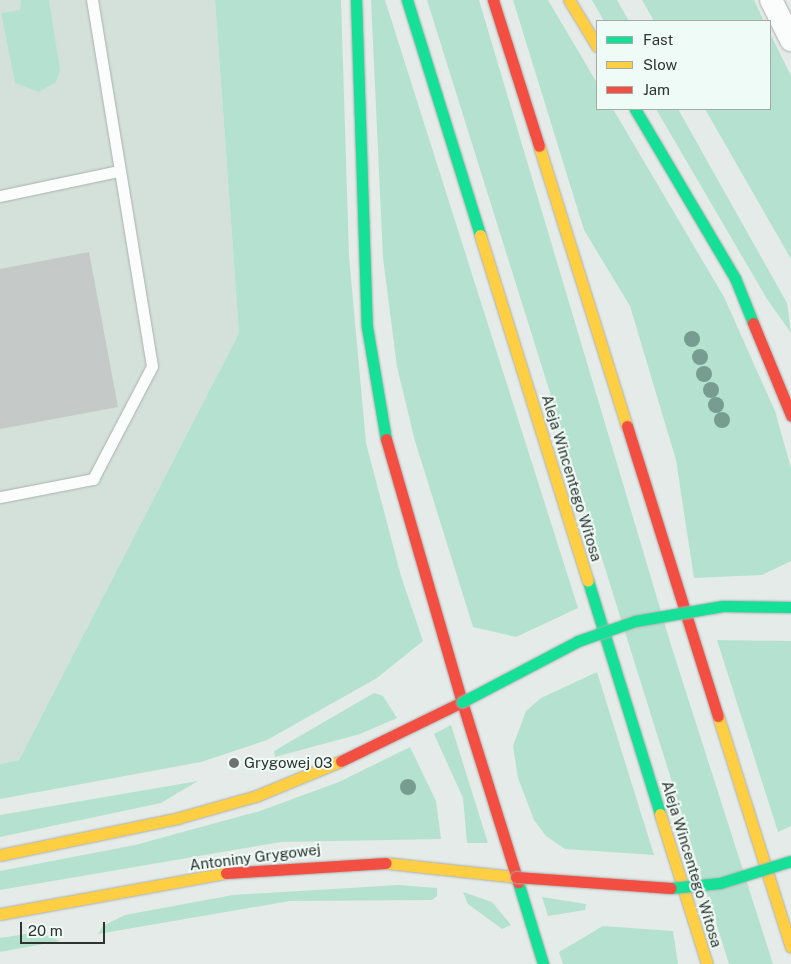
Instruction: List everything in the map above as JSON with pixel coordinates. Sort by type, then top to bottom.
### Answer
[{"type":"main road","points":[[356,0],[367,327],[374,384],[396,486],[543,964]]},
{"type":"main road","name":"Aleja Wincentego Witosa","points":[[407,0],[707,964]]},
{"type":"main road","points":[[493,0],[791,947]]},
{"type":"main road","points":[[569,0],[596,44]]},
{"type":"main road","points":[[636,110],[735,278],[791,415]]},
{"type":"main road","points":[[0,855],[178,818],[256,796],[332,766],[462,702],[578,641],[635,621],[723,606],[791,607]]},
{"type":"main road","name":"Antoniny Grygowej","points":[[0,914],[229,873],[339,862],[399,863],[582,886],[666,888],[720,883],[791,862]]},
{"type":"street","points":[[771,0],[791,40]]},
{"type":"lane","points":[[0,497],[94,478],[152,366],[92,0]]},
{"type":"lane","points":[[0,196],[119,171]]},
{"type":"shaded area","points":[[0,0],[215,0],[239,333],[19,760],[0,764]]},
{"type":"green space","points":[[21,0],[49,0],[60,70],[56,82],[39,92],[15,83],[1,13],[20,10]]},
{"type":"green space","points":[[215,0],[341,0],[349,256],[366,443],[401,576],[423,641],[377,678],[267,740],[201,762],[0,799],[0,764],[19,760],[239,333]]},
{"type":"green space","points":[[371,0],[385,0],[578,608],[516,637],[473,627],[415,441],[397,367],[383,258]]},
{"type":"green space","points":[[427,0],[479,0],[671,645],[773,964],[729,964]]},
{"type":"green space","points":[[513,0],[548,0],[596,81],[596,110],[614,110],[724,297],[775,411],[791,468],[791,561],[762,575],[694,578],[676,460],[630,306],[584,230]]},
{"type":"green space","points":[[592,0],[617,0],[628,20],[603,20]]},
{"type":"green space","points":[[642,0],[754,0],[764,20],[653,20]]},
{"type":"green space","points":[[771,35],[791,76],[791,259],[706,110],[771,110]]},
{"type":"green space","points":[[657,110],[679,110],[787,303],[791,333],[767,299]]},
{"type":"green space","points":[[717,640],[791,641],[791,826],[778,832]]},
{"type":"green space","points":[[597,672],[654,855],[565,849],[546,836],[534,820],[518,778],[513,746],[526,711],[541,698]]},
{"type":"green space","points":[[374,693],[383,696],[397,718],[360,734],[275,757],[274,751]]},
{"type":"green space","points":[[451,725],[488,843],[467,843],[463,798],[434,734]]},
{"type":"green space","points":[[410,747],[436,801],[441,839],[281,842],[0,890],[0,871],[135,845],[260,811],[339,782]]},
{"type":"green space","points":[[198,781],[161,803],[0,837],[0,815]]},
{"type":"green space","points":[[398,885],[437,888],[437,896],[432,900],[290,901],[98,934],[103,926],[125,915],[233,895]]},
{"type":"green space","points":[[463,892],[492,902],[511,925],[502,929],[468,904]]},
{"type":"green space","points":[[542,897],[586,904],[585,910],[548,916]]},
{"type":"green space","points":[[603,926],[673,931],[678,964],[563,964],[559,952]]},
{"type":"green space","points":[[38,932],[60,941],[0,952],[0,938]]},
{"type":"building","points":[[89,252],[118,407],[0,429],[0,269]]},
{"type":"traffic: fast","points":[[356,0],[367,327],[386,439]]},
{"type":"traffic: fast","points":[[407,0],[480,235]]},
{"type":"traffic: fast","points":[[636,110],[735,278],[753,323]]},
{"type":"traffic: fast","points":[[588,581],[660,814]]},
{"type":"traffic: fast","points":[[462,702],[578,641],[635,621],[723,606],[791,607]]},
{"type":"traffic: fast","points":[[671,888],[720,883],[791,861]]},
{"type":"traffic: fast","points":[[518,882],[543,964]]},
{"type":"traffic: slow","points":[[569,0],[596,44]]},
{"type":"traffic: slow","points":[[539,146],[627,426]]},
{"type":"traffic: slow","points":[[480,235],[588,581]]},
{"type":"traffic: slow","points":[[718,716],[791,947]]},
{"type":"traffic: slow","points":[[0,855],[178,818],[256,796],[341,761]]},
{"type":"traffic: slow","points":[[660,814],[707,964]]},
{"type":"traffic: slow","points":[[386,863],[516,877]]},
{"type":"traffic: slow","points":[[0,914],[226,873]]},
{"type":"traffic: jam","points":[[493,0],[539,146]]},
{"type":"traffic: jam","points":[[753,323],[791,415]]},
{"type":"traffic: jam","points":[[627,426],[718,716]]},
{"type":"traffic: jam","points":[[386,439],[462,702]]},
{"type":"traffic: jam","points":[[341,761],[462,702],[518,882]]},
{"type":"traffic: jam","points":[[226,873],[386,863]]},
{"type":"traffic: jam","points":[[516,877],[671,888]]},
{"type":"place","name":"Grygowej 03","points":[[234,763]]}]
